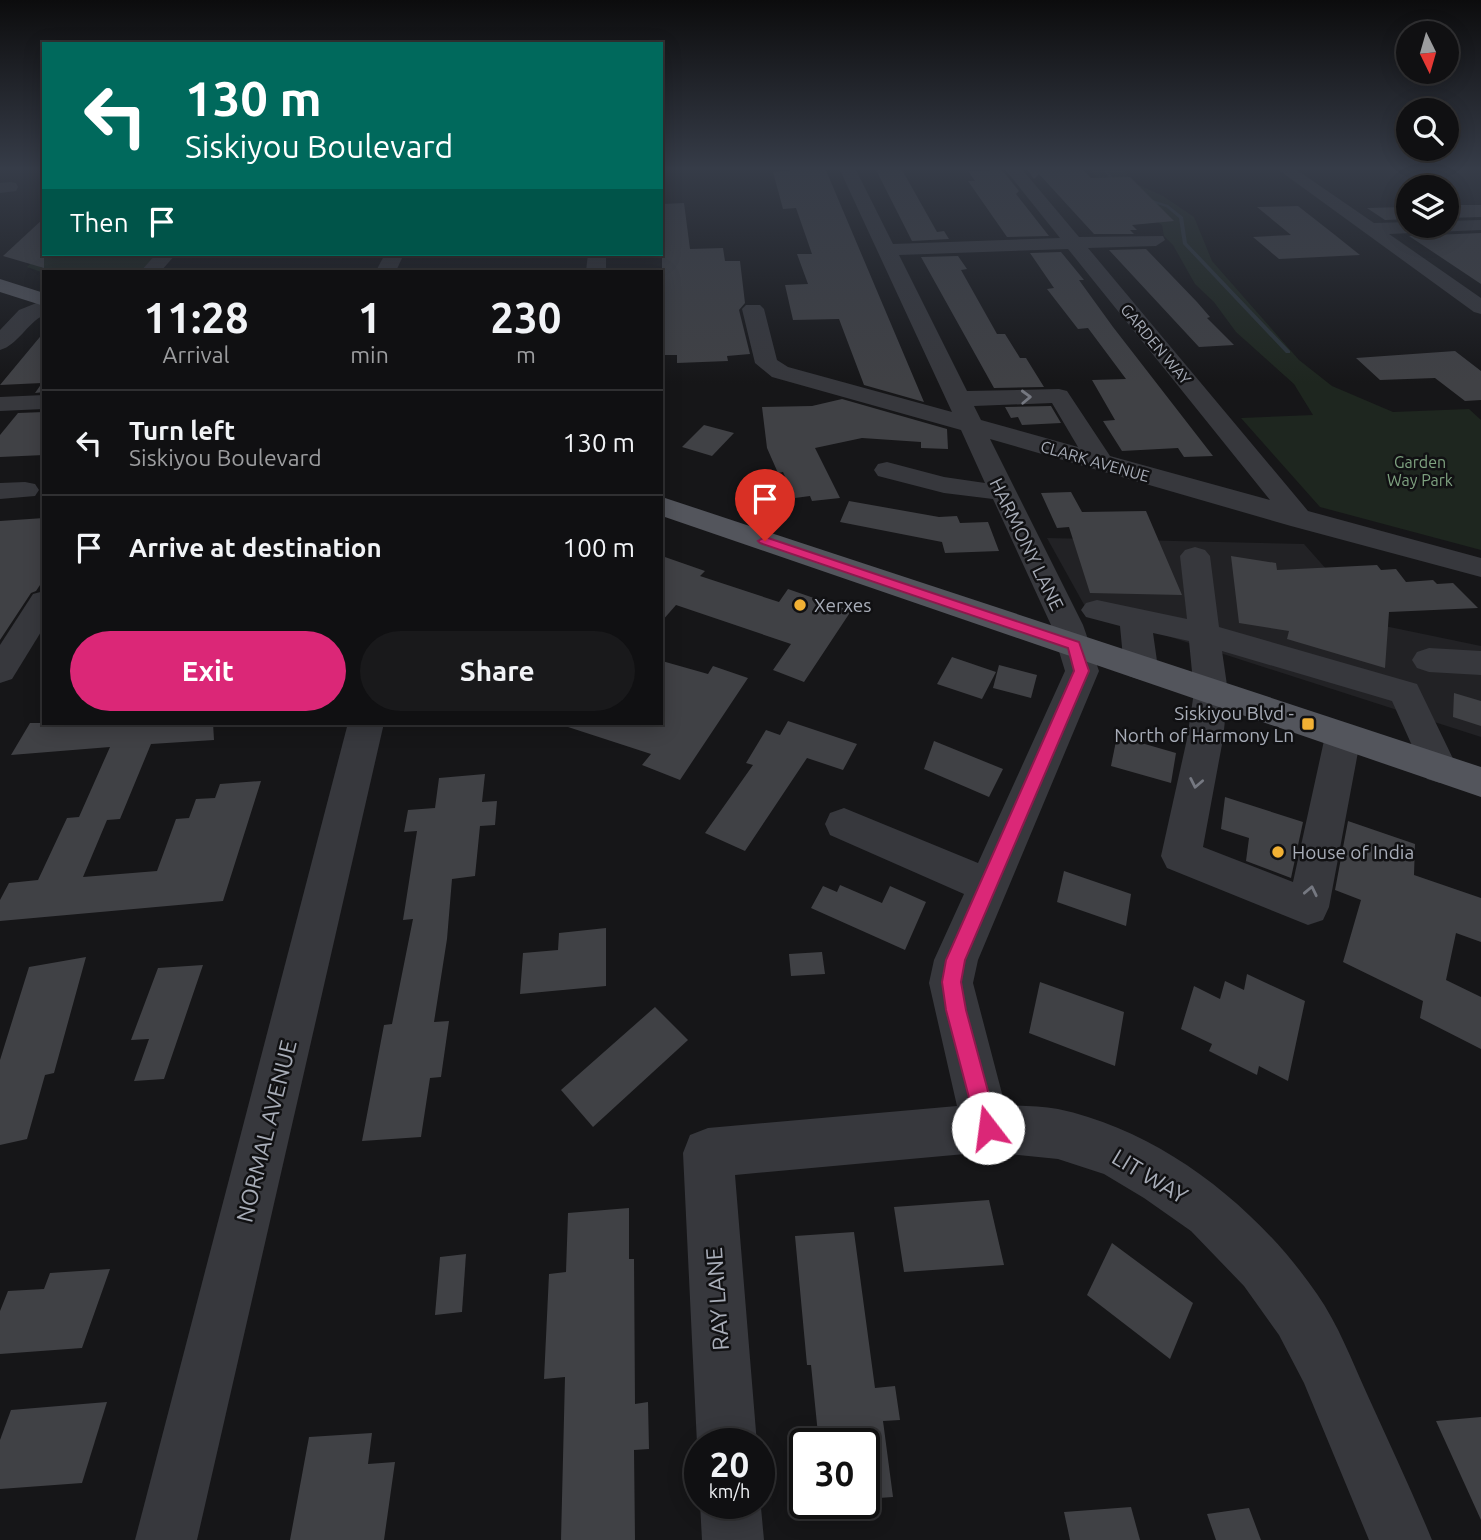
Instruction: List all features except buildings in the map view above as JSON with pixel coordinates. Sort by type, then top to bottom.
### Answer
[{"type":"main road","points":[[0,285],[42,299]]},
{"type":"main road","points":[[663,506],[1481,782]]},
{"type":"street","name":"HARMONY LANE","points":[[880,240],[1002,491],[1074,645],[1082,671],[956,960],[951,982],[988,1128]]},
{"type":"street","name":"GARDEN WAY","points":[[1070,240],[1301,520]]},
{"type":"street","points":[[885,250],[1156,240]]},
{"type":"street","points":[[1384,240],[1477,303]]},
{"type":"street","points":[[152,270],[164,256]]},
{"type":"street","points":[[0,343],[27,315],[42,307]]},
{"type":"street","name":"CLARK AVENUE","points":[[754,309],[766,363],[771,369],[964,413],[1101,463],[1481,568]]},
{"type":"street","points":[[964,413],[1059,396],[1101,463]]},
{"type":"street","points":[[0,404],[42,402]]},
{"type":"street","points":[[887,470],[948,487],[980,492],[1002,491]]},
{"type":"street","points":[[1195,556],[1211,692],[1205,740],[1181,856],[1308,907],[1343,736]]},
{"type":"street","points":[[0,671],[42,606]]},
{"type":"street","points":[[1097,610],[1204,634],[1405,693],[1440,769]]},
{"type":"street","points":[[1135,618],[1141,668]]},
{"type":"street","points":[[1429,660],[1481,663]]},
{"type":"street","name":"NORMAL AVENUE","points":[[166,1540],[366,725]]},
{"type":"street","points":[[844,824],[989,886]]},
{"type":"street","name":"LIT WAY","points":[[708,1153],[988,1128],[1058,1134],[1116,1153],[1162,1180],[1209,1213],[1254,1258],[1299,1315],[1324,1363],[1401,1540]]},
{"type":"street","name":"RAY LANE","points":[[708,1153],[726,1428]]},
{"type":"street","points":[[731,1519],[733,1540]]},
{"type":"shaded area","points":[[1047,538],[1304,544],[1375,624],[1481,646],[1481,737],[1087,610]]},
{"type":"green space","name":"Garden Way Park","points":[[1168,240],[1203,240],[1212,261],[1299,360],[1332,386],[1393,412],[1469,409],[1481,420],[1481,550],[1320,507],[1241,418],[1313,415],[1294,384],[1236,332],[1214,302],[1195,284]]},
{"type":"green space","points":[[42,254],[42,256],[155,256],[143,270],[42,270],[42,272],[27,267]]},
{"type":"waterway","points":[[1184,240],[1288,352]]},
{"type":"place","name":"Xerxes","points":[[800,605]]},
{"type":"place","name":"Siskiyou Blvd - North of Harmony Ln","points":[[1308,724]]},
{"type":"place","name":"House of India","points":[[1278,852]]},
{"type":"route","points":[[765,541],[1074,645],[1080,660],[1082,671],[956,960],[951,982],[988,1128]]}]
